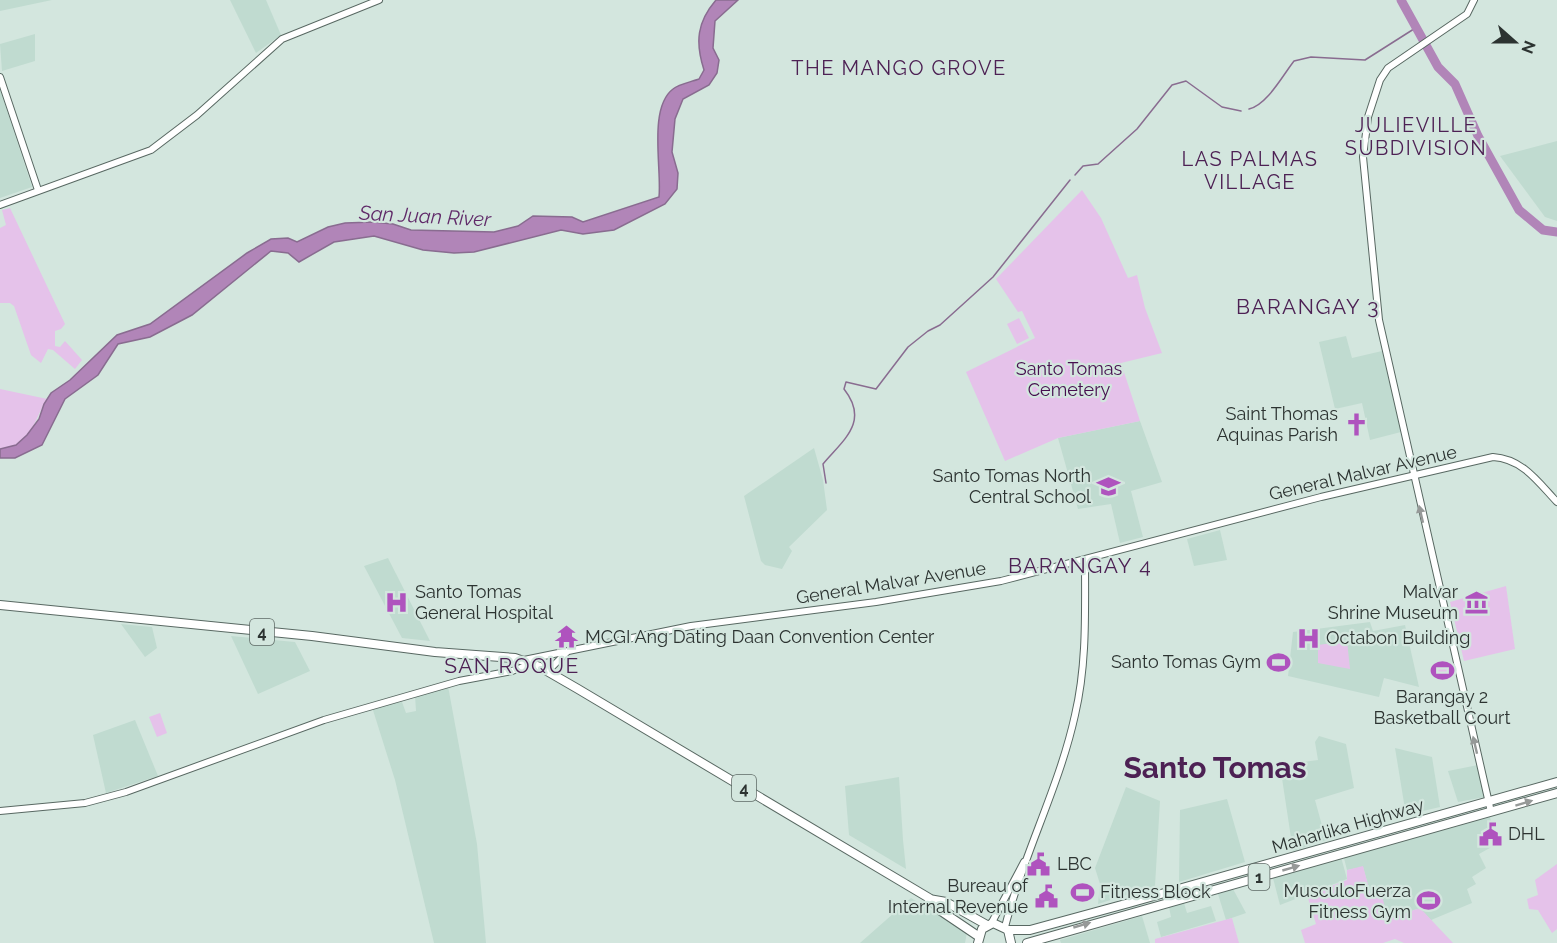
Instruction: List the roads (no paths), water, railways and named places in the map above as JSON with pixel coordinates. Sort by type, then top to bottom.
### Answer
[{"type":"highway","name":"4","points":[[0,605],[524,660],[548,671],[929,898],[946,902],[989,924]]},
{"type":"highway","name":"Maharlika Highway","points":[[1007,928],[1030,930],[1557,782]]},
{"type":"highway","name":"Maharlika Highway","points":[[1027,943],[1557,793]]},
{"type":"highway","name":"4","points":[[929,898],[940,911],[978,941]]},
{"type":"highway","name":"1","points":[[989,924],[1007,928]]},
{"type":"highway","points":[[978,941],[989,924]]},
{"type":"highway","points":[[1007,928],[1011,943]]},
{"type":"main road","points":[[0,205],[151,150],[197,115],[282,39],[379,0]]},
{"type":"main road","points":[[1474,0],[1467,14],[1388,68],[1380,80],[1364,140],[1363,177],[1379,320],[1491,812]]},
{"type":"main road","points":[[0,77],[38,190]]},
{"type":"main road","name":"General Malvar Avenue","points":[[524,660],[691,626],[958,590],[1085,560],[1321,497],[1493,457],[1503,458],[1525,468],[1557,502]]},
{"type":"main road","points":[[1007,928],[1026,859],[1064,758],[1076,714],[1084,653],[1085,560]]},
{"type":"main road","points":[[548,671],[557,659],[570,651]]},
{"type":"main road","points":[[0,811],[85,803],[126,792],[334,716],[459,681],[512,671],[533,664]]},
{"type":"main road","points":[[989,924],[1026,859]]},
{"type":"waterway","name":"San Juan River","points":[[1401,0],[1438,67],[1455,84],[1478,136],[1519,210],[1543,230],[1557,232]]},
{"type":"waterway","points":[[1249,109],[1268,96],[1294,61],[1311,57],[1365,60],[1417,27]]},
{"type":"waterway","points":[[1075,175],[1083,166],[1098,164],[1137,129],[1172,85],[1186,81],[1222,107],[1241,111]]},
{"type":"waterway","points":[[826,483],[823,464],[851,430],[854,421],[851,401],[844,389],[846,382],[876,389],[908,347],[928,331],[940,325],[993,277],[1070,180]]},
{"type":"place","name":"Saint Thomas Aquinas Parish","points":[[1356,424]]},
{"type":"place","name":"Santo Tomas North Central School","points":[[1109,486]]},
{"type":"place","name":"Santo Tomas General Hospital","points":[[397,602]]},
{"type":"place","name":"Malvar Shrine Museum","points":[[1476,602]]},
{"type":"place","name":"MCGI Ang Dating Daan Convention Center","points":[[567,637]]},
{"type":"place","name":"Octabon Building","points":[[1308,638]]},
{"type":"place","name":"Santo Tomas Gym","points":[[1279,662]]},
{"type":"place","name":"Barangay 2 Basketball Court","points":[[1442,671]]},
{"type":"place","name":"DHL","points":[[1490,834]]},
{"type":"place","name":"LBC","points":[[1039,864]]},
{"type":"place","name":"Fitness Block","points":[[1082,892]]},
{"type":"place","name":"Bureau of Internal Revenue","points":[[1046,896]]},
{"type":"place","name":"MusculoFuerza Fitness Gym","points":[[1429,901]]},
{"type":"district","name":"THE MANGO GROVE","points":[[899,68]]},
{"type":"district","name":"JULIEVILLE SUBDIVISION","points":[[1416,136]]},
{"type":"district","name":"LAS PALMAS VILLAGE","points":[[1250,170]]},
{"type":"district","name":"BARANGAY 3","points":[[1308,307]]},
{"type":"district","name":"BARANGAY 4","points":[[1080,566]]},
{"type":"district","name":"SAN ROQUE","points":[[512,666]]},
{"type":"district","name":"Santo Tomas","points":[[1215,768]]},
{"type":"park label","name":"Santo Tomas Cemetery","points":[[1069,379]]}]
